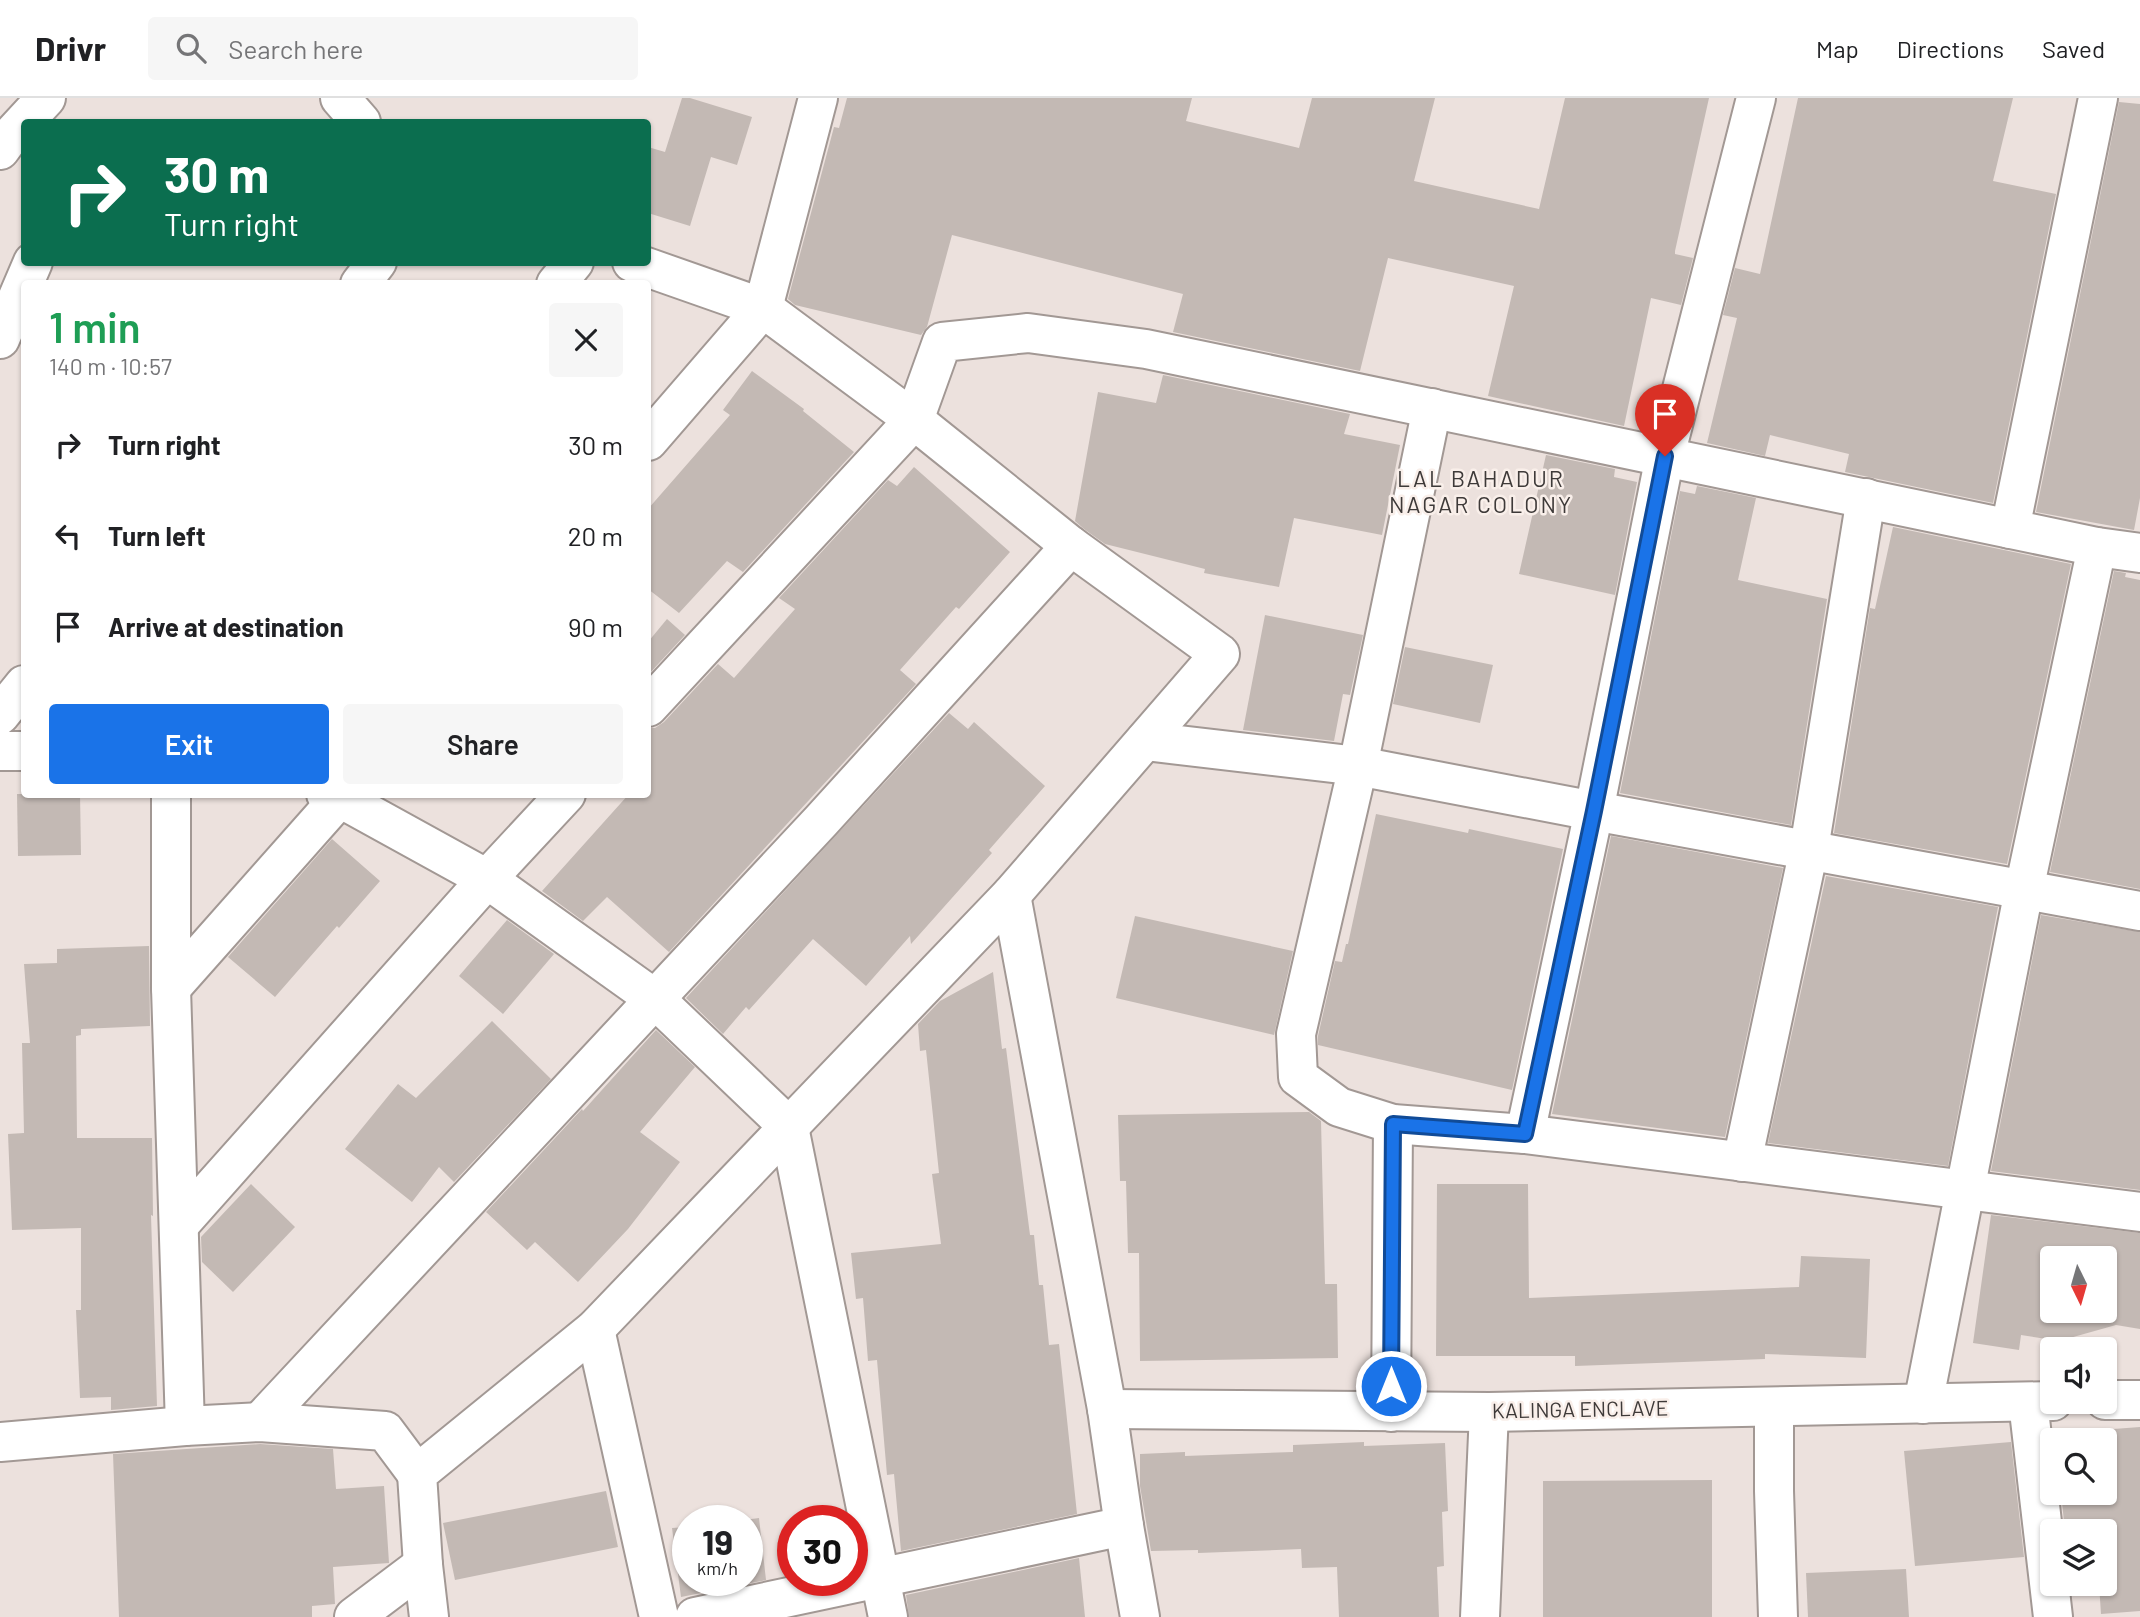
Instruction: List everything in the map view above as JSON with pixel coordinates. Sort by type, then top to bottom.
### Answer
[{"type":"street","points":[[31,119],[46,98]]},
{"type":"street","points":[[340,98],[358,119]]},
{"type":"street","points":[[651,438],[763,308],[818,98]]},
{"type":"street","points":[[1525,1134],[1594,811],[1665,456],[1756,98]]},
{"type":"street","points":[[2010,529],[2098,98]]},
{"type":"street","points":[[363,280],[374,266]]},
{"type":"street","points":[[559,280],[571,266]]},
{"type":"street","points":[[417,1474],[595,1329],[1011,895],[1220,654],[1071,546],[914,420],[763,308],[643,266]]},
{"type":"street","points":[[0,340],[21,290]]},
{"type":"street","points":[[651,704],[914,420],[942,342],[1028,333],[1146,349],[2097,547],[2140,553]]},
{"type":"street","points":[[1432,408],[1358,765],[1296,1034],[1298,1077],[1339,1107],[1393,1124],[1525,1134],[2140,1212]]},
{"type":"street","points":[[1742,1162],[1809,849],[1866,498]]},
{"type":"street","points":[[260,1422],[821,821],[1071,546]]},
{"type":"street","points":[[1923,1404],[2024,890],[2097,547]]},
{"type":"street","points":[[0,715],[21,689]]},
{"type":"street","points":[[1146,741],[1358,765],[2140,911]]},
{"type":"street","points":[[0,751],[21,751]]},
{"type":"street","points":[[171,798],[171,988],[185,1426]]},
{"type":"street","points":[[171,988],[334,798]]},
{"type":"street","points":[[340,798],[487,879],[655,999],[789,1127],[888,1617]]},
{"type":"street","points":[[178,1225],[562,798]]},
{"type":"street","points":[[1011,895],[1107,1409],[1140,1617]]},
{"type":"street","points":[[1391,1412],[1393,1124]]},
{"type":"street","points":[[595,1329],[659,1617]]},
{"type":"street","points":[[2117,1400],[2140,1400]]},
{"type":"street","name":"KALINGA ENCLAVE","points":[[1107,1409],[1489,1412],[2040,1401]]},
{"type":"street","points":[[1774,1407],[1778,1617]]},
{"type":"street","points":[[1480,1617],[1489,1412]]},
{"type":"street","points":[[2041,1414],[2053,1617]]},
{"type":"street","points":[[0,1442],[260,1422],[385,1431],[417,1474],[429,1617]]},
{"type":"street","points":[[695,1617],[1124,1526]]},
{"type":"street","points":[[354,1617],[423,1565]]},
{"type":"building","points":[[682,98],[752,117],[737,165],[711,157],[690,226],[651,214],[651,148],[665,152]]},
{"type":"building","points":[[847,98],[1192,98],[1186,121],[1299,148],[1312,98],[1435,98],[1414,181],[1539,209],[1565,98],[1709,98],[1675,251],[1675,254],[1693,258],[1681,305],[1651,298],[1624,426],[1488,396],[1514,286],[1388,258],[1360,371],[1173,332],[1183,294],[952,235],[927,327],[921,335],[795,305],[788,299],[834,127],[839,128]]},
{"type":"building","points":[[1798,98],[2013,98],[1993,181],[2056,194],[1993,503],[1845,472],[1849,454],[1770,435],[1765,456],[1707,443],[1737,318],[1723,315],[1735,268],[1760,274]]},
{"type":"building","points":[[2119,102],[2140,104],[2140,498],[2134,530],[2036,512]]},
{"type":"building","points":[[752,371],[804,409],[803,411],[854,452],[743,572],[727,561],[679,613],[651,591],[651,506],[730,415],[723,410]]},
{"type":"building","points":[[1163,375],[1350,414],[1344,434],[1400,445],[1382,535],[1294,518],[1279,587],[1204,573],[1205,569],[1105,544],[1084,529],[1075,521],[1098,392],[1156,403]]},
{"type":"building","points":[[1546,455],[1615,469],[1614,477],[1637,482],[1615,595],[1519,574]]},
{"type":"building","points":[[914,467],[1010,552],[900,670],[916,684],[669,952],[607,897],[583,921],[542,891],[625,798],[651,798],[651,728],[664,722],[718,664],[734,678],[795,609],[779,598],[888,480],[897,486]]},
{"type":"building","points":[[1697,486],[1756,498],[1738,580],[1827,599],[1791,825],[1620,793],[1680,491],[1695,494]]},
{"type":"building","points":[[1893,527],[2071,564],[2007,864],[1834,833],[1870,608],[1875,609]]},
{"type":"building","points":[[2114,571],[2140,580],[2140,889],[2050,872]]},
{"type":"building","points":[[1265,615],[1363,635],[1350,695],[1343,694],[1334,741],[1243,730]]},
{"type":"building","points":[[667,619],[685,635],[651,672],[651,638]]},
{"type":"building","points":[[1405,647],[1493,665],[1480,723],[1393,704]]},
{"type":"building","points":[[949,713],[968,729],[974,722],[1045,786],[989,850],[992,853],[911,944],[910,936],[866,986],[813,939],[749,1010],[746,1007],[723,1034],[686,998]]},
{"type":"building","points":[[17,794],[21,794],[21,798],[80,798],[81,855],[18,856]]},
{"type":"building","points":[[1376,814],[1468,833],[1469,829],[1563,849],[1512,1090],[1318,1045],[1335,961],[1342,962],[1348,944]]},
{"type":"building","points":[[1611,836],[1783,868],[1725,1137],[1552,1114]]},
{"type":"building","points":[[332,839],[380,881],[275,997],[228,957]]},
{"type":"building","points":[[1826,876],[1998,907],[1948,1166],[1768,1143]]},
{"type":"building","points":[[2041,915],[2140,932],[2140,1190],[1991,1171]]},
{"type":"building","points":[[1135,916],[1293,951],[1274,1035],[1116,998]]},
{"type":"building","points":[[507,920],[554,954],[503,1014],[459,976]]},
{"type":"building","points":[[149,946],[150,1026],[81,1029],[81,1035],[76,1036],[77,1138],[152,1138],[153,1216],[151,1215],[157,1406],[111,1410],[111,1397],[80,1398],[76,1310],[81,1310],[81,1228],[12,1230],[8,1134],[24,1133],[22,1043],[30,1043],[24,964],[57,963],[57,949]]},
{"type":"building","points":[[993,972],[1002,1049],[1006,1048],[1030,1235],[1034,1235],[1039,1285],[1043,1285],[1049,1345],[1059,1344],[1077,1514],[901,1551],[894,1474],[887,1475],[877,1360],[868,1361],[863,1298],[856,1299],[851,1253],[941,1244],[932,1174],[939,1173],[926,1050],[920,1051],[918,1024],[940,1001]]},
{"type":"building","points":[[492,1021],[551,1079],[454,1182],[439,1167],[412,1202],[345,1149],[398,1084],[416,1098]]},
{"type":"building","points":[[656,1030],[695,1067],[640,1132],[680,1162],[628,1229],[578,1282],[535,1242],[527,1250],[486,1212]]},
{"type":"building","points":[[1309,1112],[1321,1121],[1325,1284],[1337,1284],[1338,1358],[1140,1361],[1139,1253],[1128,1253],[1126,1181],[1120,1181],[1118,1115]]},
{"type":"building","points":[[251,1184],[295,1227],[233,1292],[202,1262],[201,1237]]},
{"type":"building","points":[[1437,1184],[1528,1184],[1529,1298],[1799,1287],[1801,1256],[1870,1259],[1866,1358],[1765,1354],[1765,1359],[1575,1366],[1575,1356],[1436,1356]]},
{"type":"building","points":[[1991,1215],[2140,1233],[2140,1329],[2116,1325],[2073,1337],[2040,1338],[2021,1335],[2019,1350],[1973,1343]]},
{"type":"building","points":[[2140,1427],[2140,1611],[2101,1614],[2100,1596],[2117,1596],[2117,1519],[2064,1519],[2062,1505],[2117,1505],[2117,1429]]},
{"type":"building","points":[[1364,1442],[1364,1446],[1445,1443],[1448,1511],[1442,1512],[1444,1566],[1437,1567],[1439,1617],[1339,1617],[1337,1567],[1302,1568],[1301,1549],[1198,1553],[1198,1550],[1151,1551],[1140,1486],[1140,1454],[1185,1452],[1185,1456],[1293,1452],[1293,1445]]},
{"type":"building","points":[[2011,1442],[2024,1557],[1915,1566],[1904,1451]]},
{"type":"building","points":[[260,1444],[333,1449],[336,1489],[384,1486],[389,1563],[333,1567],[335,1604],[312,1606],[312,1617],[119,1617],[113,1454]]},
{"type":"building","points":[[1712,1480],[1712,1617],[1543,1617],[1543,1481]]},
{"type":"building","points":[[606,1491],[618,1547],[455,1580],[443,1523]]},
{"type":"building","points":[[763,1553],[766,1580],[763,1581]]},
{"type":"building","points":[[1079,1558],[1085,1617],[909,1617],[906,1595]]},
{"type":"building","points":[[1906,1569],[1909,1617],[1808,1617],[1806,1573]]},
{"type":"district","name":"LAL BAHADUR NAGAR COLONY","points":[[1481,492]]},
{"type":"route","points":[[1391,1386],[1393,1124],[1525,1134],[1594,811],[1665,456]]}]
